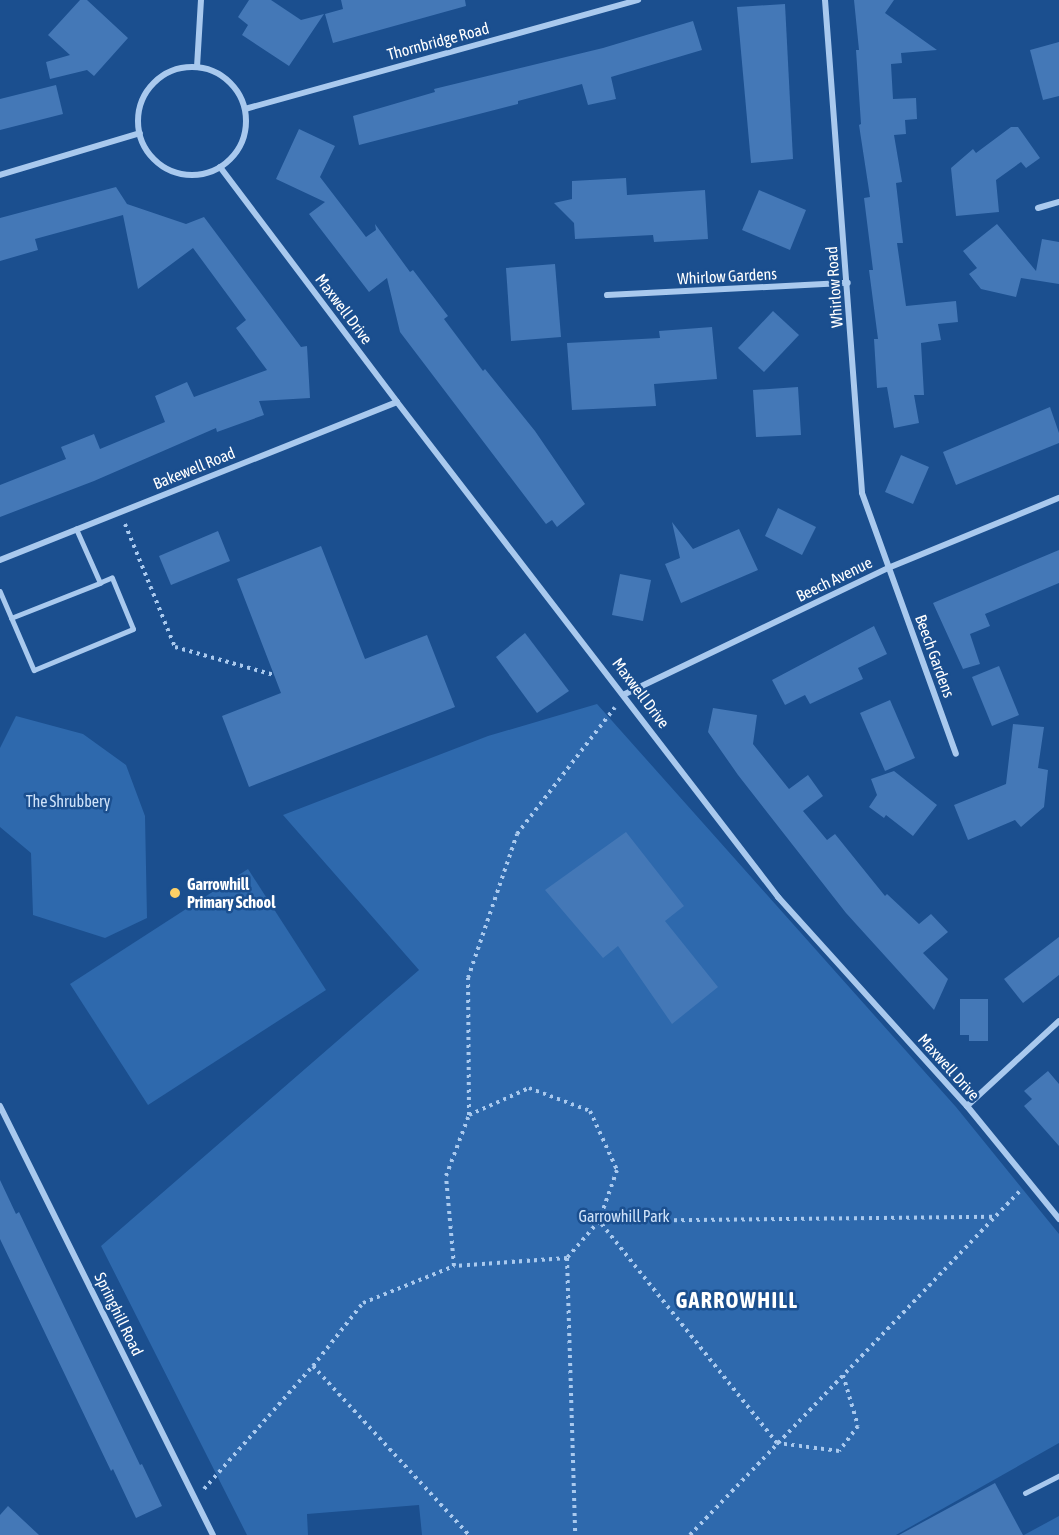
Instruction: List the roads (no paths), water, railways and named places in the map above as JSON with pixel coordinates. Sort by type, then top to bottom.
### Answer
[{"type":"street","points":[[197,68],[201,0]]},
{"type":"street","name":"Thornbridge Road","points":[[245,109],[638,0]]},
{"type":"street","name":"Whirlow Road","points":[[825,0],[862,493],[888,568]]},
{"type":"street","points":[[197,68],[213,72],[228,80],[238,93],[245,109],[246,126],[242,142],[233,156],[220,167],[205,174],[188,175],[171,171],[152,155],[140,133],[139,116],[143,100],[152,86],[165,75],[181,69],[197,68]]},
{"type":"street","points":[[0,175],[140,133]]},
{"type":"street","name":"Maxwell Drive","points":[[220,167],[397,402],[625,694],[778,897],[967,1106],[1059,1219]]},
{"type":"street","points":[[1038,208],[1059,202]]},
{"type":"street","name":"Whirlow Gardens","points":[[607,295],[848,283]]},
{"type":"street","name":"Bakewell Road","points":[[0,560],[397,402]]},
{"type":"street","name":"Beech Avenue","points":[[625,694],[888,568],[1059,498]]},
{"type":"street","name":"Beech Gardens","points":[[888,568],[956,754]]},
{"type":"street","points":[[967,1106],[1059,1021]]},
{"type":"street","name":"Springhill Road","points":[[0,1106],[213,1535]]},
{"type":"lane","points":[[76,530],[100,583]]},
{"type":"lane","points":[[0,591],[11,618],[34,670],[133,629],[112,578],[11,618]]},
{"type":"lane","points":[[1025,1493],[1059,1476]]},
{"type":"place","name":"Garrowhill Primary School","points":[[175,893]]},
{"type":"district","name":"GARROWHILL","points":[[737,1301]]},
{"type":"park label","name":"The Shrubbery","points":[[68,801]]},
{"type":"park label","name":"Garrowhill Park","points":[[624,1216]]}]
